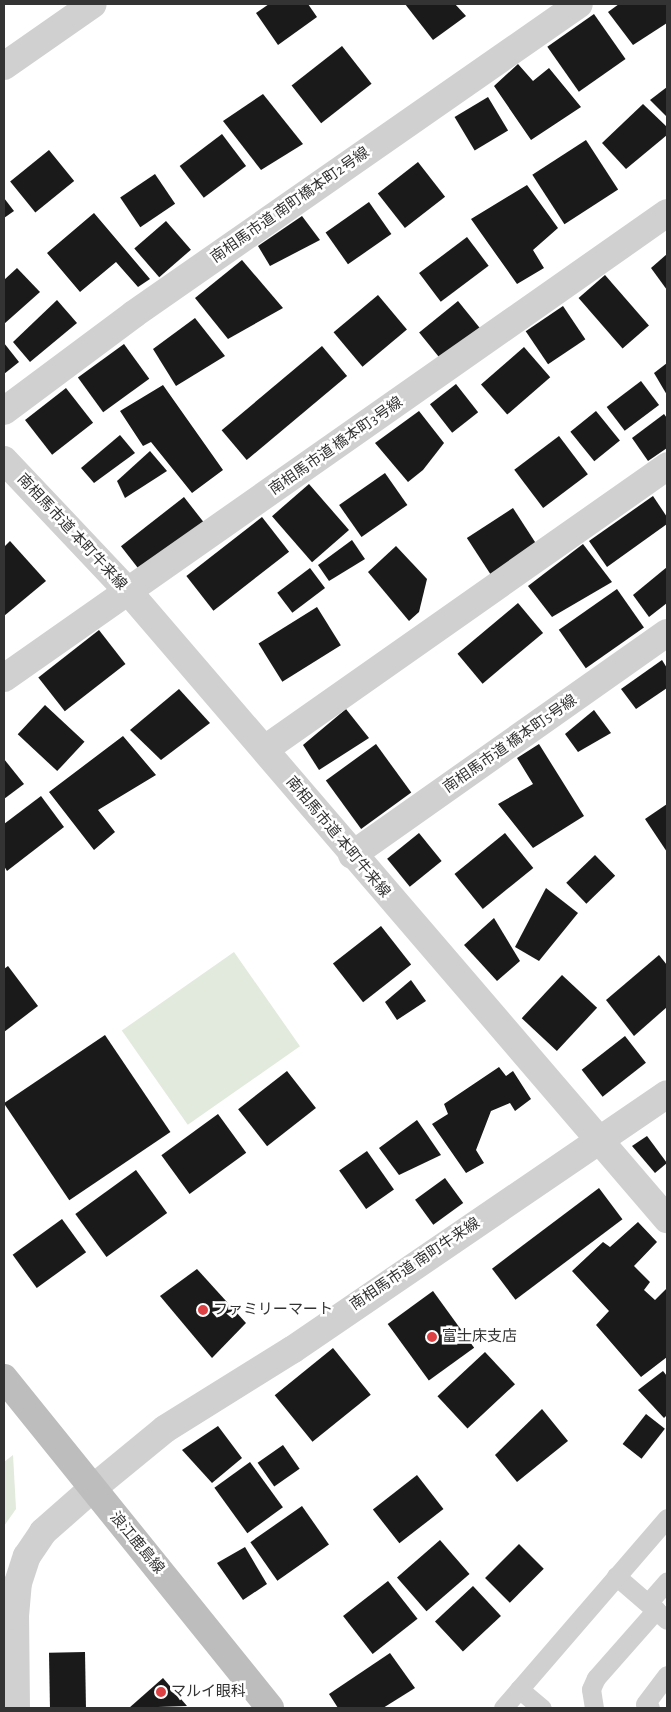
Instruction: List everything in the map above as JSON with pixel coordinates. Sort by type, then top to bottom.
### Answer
[{"type":"main road","name":"浪江鹿島線","points":[[4,1378],[270,1708]]},
{"type":"street","points":[[4,66],[93,4]]},
{"type":"street","name":"南相馬市道 南町橋本町2号線","points":[[4,410],[134,314],[579,4]]},
{"type":"street","name":"南相馬市道 橋本町3号線","points":[[4,678],[667,213]]},
{"type":"street","name":"南相馬市道 本町牛来線","points":[[4,460],[128,591],[265,748],[352,855],[667,1219]]},
{"type":"street","points":[[265,748],[667,466]]},
{"type":"street","name":"南相馬市道 橋本町5号線","points":[[352,855],[667,633]]},
{"type":"street","name":"南相馬市道 南町牛来線","points":[[16,1708],[9,1621],[27,1556],[42,1532],[165,1429],[286,1354],[667,1094]]},
{"type":"lane","points":[[503,1708],[667,1518]]},
{"type":"lane","points":[[616,1576],[657,1611]]},
{"type":"lane","points":[[594,1708],[591,1689],[596,1678],[657,1611],[667,1581]]},
{"type":"lane","points":[[650,1708],[645,1704],[667,1675]]},
{"type":"lane","points":[[519,1689],[542,1708]]},
{"type":"shaded area","points":[[234,952],[300,1046],[188,1125],[122,1031]]},
{"type":"shaded area","points":[[13,1455],[16,1509],[4,1526],[4,1462]]},
{"type":"building","points":[[269,4],[308,4],[317,17],[278,45],[256,13]]},
{"type":"building","points":[[405,4],[455,4],[466,16],[433,40]]},
{"type":"building","points":[[619,4],[667,4],[667,23],[633,45],[608,12]]},
{"type":"building","points":[[594,14],[626,59],[579,92],[547,47]]},
{"type":"building","points":[[342,46],[372,84],[321,123],[292,85]]},
{"type":"building","points":[[518,64],[533,81],[549,68],[581,107],[531,140],[494,86]]},
{"type":"building","points":[[667,87],[667,117],[650,100]]},
{"type":"building","points":[[263,94],[303,144],[261,170],[223,121]]},
{"type":"building","points":[[488,97],[508,130],[475,151],[455,117]]},
{"type":"building","points":[[643,104],[667,127],[667,135],[626,169],[602,143]]},
{"type":"building","points":[[222,134],[246,166],[204,198],[180,166]]},
{"type":"building","points":[[586,140],[618,189],[564,224],[532,175]]},
{"type":"building","points":[[49,150],[74,181],[35,213],[10,181]]},
{"type":"building","points":[[418,162],[445,197],[405,228],[378,193]]},
{"type":"building","points":[[155,174],[175,204],[140,227],[120,197]]},
{"type":"building","points":[[527,185],[558,228],[533,250],[544,268],[517,284],[471,219]]},
{"type":"building","points":[[4,198],[14,211],[4,218]]},
{"type":"building","points":[[369,202],[391,234],[348,264],[326,232]]},
{"type":"building","points":[[94,213],[150,279],[138,287],[116,262],[80,292],[47,253]]},
{"type":"building","points":[[302,216],[320,240],[270,266],[258,246]]},
{"type":"building","points":[[166,221],[191,250],[159,277],[134,249]]},
{"type":"building","points":[[467,237],[489,266],[441,302],[419,273]]},
{"type":"building","points":[[667,254],[667,290],[651,268]]},
{"type":"building","points":[[242,260],[283,308],[228,339],[195,298]]},
{"type":"building","points":[[17,268],[40,292],[4,324],[4,280]]},
{"type":"building","points":[[605,275],[649,326],[623,349],[579,298]]},
{"type":"building","points":[[378,295],[407,329],[362,367],[334,332]]},
{"type":"building","points":[[57,300],[77,323],[30,362],[13,342]]},
{"type":"building","points":[[458,301],[480,328],[441,360],[419,332]]},
{"type":"building","points":[[563,306],[585,339],[548,364],[526,331]]},
{"type":"building","points":[[195,318],[225,356],[176,386],[153,349]]},
{"type":"building","points":[[4,343],[19,362],[4,374]]},
{"type":"building","points":[[124,344],[149,379],[103,412],[78,378]]},
{"type":"building","points":[[322,346],[347,376],[247,460],[222,430]]},
{"type":"building","points":[[524,347],[550,377],[507,415],[481,384]]},
{"type":"building","points":[[667,363],[667,395],[654,373]]},
{"type":"building","points":[[641,381],[659,405],[625,431],[607,407]]},
{"type":"building","points":[[456,384],[478,412],[452,433],[430,404]]},
{"type":"building","points":[[163,385],[223,470],[192,493],[151,442],[143,446],[120,411]]},
{"type":"building","points":[[66,388],[93,423],[52,455],[25,420]]},
{"type":"building","points":[[419,411],[444,443],[423,470],[408,482],[375,443]]},
{"type":"building","points":[[596,411],[620,441],[594,461],[570,432]]},
{"type":"building","points":[[664,414],[667,418],[667,448],[648,461],[632,438]]},
{"type":"building","points":[[120,435],[135,453],[94,483],[81,468]]},
{"type":"building","points":[[559,436],[588,474],[543,508],[514,470]]},
{"type":"building","points":[[150,451],[167,471],[125,498],[117,481]]},
{"type":"building","points":[[385,473],[407,505],[361,537],[339,505]]},
{"type":"building","points":[[309,484],[349,530],[312,562],[272,516]]},
{"type":"building","points":[[653,496],[667,517],[667,524],[607,567],[589,541]]},
{"type":"building","points":[[184,497],[204,523],[141,572],[121,546]]},
{"type":"building","points":[[513,508],[537,545],[491,575],[467,538]]},
{"type":"building","points":[[262,517],[289,552],[213,611],[186,576]]},
{"type":"building","points":[[352,540],[365,559],[329,581],[318,565]]},
{"type":"building","points":[[10,541],[46,581],[4,616],[4,547]]},
{"type":"building","points":[[583,544],[612,582],[552,617],[528,586]]},
{"type":"building","points":[[396,546],[427,579],[419,612],[409,621],[368,572]]},
{"type":"building","points":[[667,567],[667,603],[649,617],[633,595]]},
{"type":"building","points":[[310,568],[325,588],[292,613],[277,593]]},
{"type":"building","points":[[617,589],[644,628],[586,668],[559,630]]},
{"type":"building","points":[[518,603],[543,633],[483,684],[457,654]]},
{"type":"building","points":[[317,607],[341,645],[282,682],[258,644]]},
{"type":"building","points":[[99,630],[125,664],[65,711],[38,677]]},
{"type":"building","points":[[662,660],[667,668],[667,688],[636,709],[621,689]]},
{"type":"building","points":[[179,689],[210,723],[161,760],[130,730]]},
{"type":"building","points":[[45,705],[84,742],[57,771],[18,734]]},
{"type":"building","points":[[346,709],[369,738],[319,770],[303,745]]},
{"type":"building","points":[[594,710],[611,733],[578,752],[565,734]]},
{"type":"building","points":[[123,736],[156,775],[98,810],[115,832],[94,850],[49,792]]},
{"type":"building","points":[[376,744],[411,793],[361,829],[326,780]]},
{"type":"building","points":[[539,744],[584,816],[533,848],[498,804],[533,784],[517,758]]},
{"type":"building","points":[[4,759],[24,784],[4,799]]},
{"type":"building","points":[[41,796],[64,827],[7,871],[4,866],[4,824]]},
{"type":"building","points":[[667,804],[667,852],[645,819]]},
{"type":"building","points":[[419,833],[442,861],[410,887],[387,859]]},
{"type":"building","points":[[505,833],[533,868],[483,909],[454,874]]},
{"type":"building","points":[[595,855],[615,876],[586,904],[566,883]]},
{"type":"building","points":[[546,888],[578,913],[539,961],[515,947]]},
{"type":"building","points":[[494,918],[520,961],[497,981],[464,945]]},
{"type":"building","points":[[381,926],[411,965],[363,1002],[333,964]]},
{"type":"building","points":[[659,955],[667,965],[667,1007],[634,1036],[606,1000]]},
{"type":"building","points":[[8,966],[38,1006],[4,1032],[4,969]]},
{"type":"building","points":[[562,975],[597,1008],[557,1051],[522,1018]]},
{"type":"building","points":[[411,980],[426,1001],[397,1020],[385,1002]]},
{"type":"building","points":[[105,1035],[170,1132],[69,1200],[4,1103]]},
{"type":"building","points":[[625,1036],[646,1063],[603,1097],[582,1070]]},
{"type":"building","points":[[499,1067],[506,1076],[513,1071],[531,1099],[515,1111],[510,1103],[491,1111],[476,1150],[484,1163],[466,1173],[432,1124],[448,1114],[444,1104]]},
{"type":"building","points":[[287,1071],[316,1108],[267,1146],[238,1109]]},
{"type":"building","points":[[218,1114],[246,1153],[190,1194],[161,1155]]},
{"type":"building","points":[[417,1120],[441,1155],[399,1175],[379,1148]]},
{"type":"building","points":[[647,1136],[667,1163],[655,1173],[632,1146]]},
{"type":"building","points":[[367,1151],[394,1190],[366,1209],[339,1171]]},
{"type":"building","points":[[136,1170],[167,1213],[106,1257],[75,1214]]},
{"type":"building","points":[[445,1178],[463,1203],[433,1225],[415,1200]]},
{"type":"building","points":[[599,1188],[622,1219],[515,1300],[492,1269]]},
{"type":"building","points":[[62,1219],[86,1252],[37,1288],[13,1255]]},
{"type":"building","points":[[638,1222],[657,1242],[634,1266],[650,1282],[644,1290],[655,1300],[667,1288],[667,1357],[641,1377],[596,1325],[609,1311],[572,1271],[603,1242],[610,1247]]},
{"type":"building","name":"ファミリーマート","points":[[197,1269],[246,1323],[212,1358],[160,1296]]},
{"type":"building","name":"富士床支店","points":[[433,1291],[474,1348],[429,1381],[388,1324]]},
{"type":"building","points":[[333,1348],[371,1395],[312,1442],[275,1395]]},
{"type":"building","points":[[485,1352],[515,1384],[467,1429],[437,1396]]},
{"type":"building","points":[[663,1371],[667,1376],[667,1415],[664,1418],[638,1390]]},
{"type":"building","points":[[542,1409],[568,1441],[517,1482],[495,1455]]},
{"type":"building","points":[[646,1414],[665,1429],[642,1459],[623,1444]]},
{"type":"building","points":[[218,1426],[242,1458],[212,1483],[182,1450]]},
{"type":"building","points":[[283,1445],[300,1469],[274,1487],[258,1463]]},
{"type":"building","points":[[250,1462],[283,1507],[247,1533],[214,1488]]},
{"type":"building","points":[[417,1475],[443,1509],[399,1543],[373,1509]]},
{"type":"building","points":[[302,1506],[329,1545],[277,1581],[250,1542]]},
{"type":"building","points":[[440,1540],[470,1574],[427,1611],[397,1577]]},
{"type":"building","points":[[519,1544],[544,1569],[510,1603],[485,1578]]},
{"type":"building","points":[[245,1547],[267,1584],[243,1600],[217,1563]]},
{"type":"building","points":[[388,1581],[418,1619],[373,1654],[343,1616]]},
{"type":"building","points":[[473,1586],[501,1616],[463,1651],[435,1621]]},
{"type":"building","points":[[85,1652],[86,1708],[50,1708],[49,1653]]},
{"type":"building","points":[[390,1653],[415,1688],[383,1708],[338,1708],[329,1694]]},
{"type":"building","name":"マルイ眼科","points":[[163,1678],[187,1706],[129,1708]]},
{"type":"place","name":"ファミリーマート","points":[[203,1310]]},
{"type":"place","name":"富士床支店","points":[[432,1337]]},
{"type":"place","name":"マルイ眼科","points":[[161,1692]]}]
